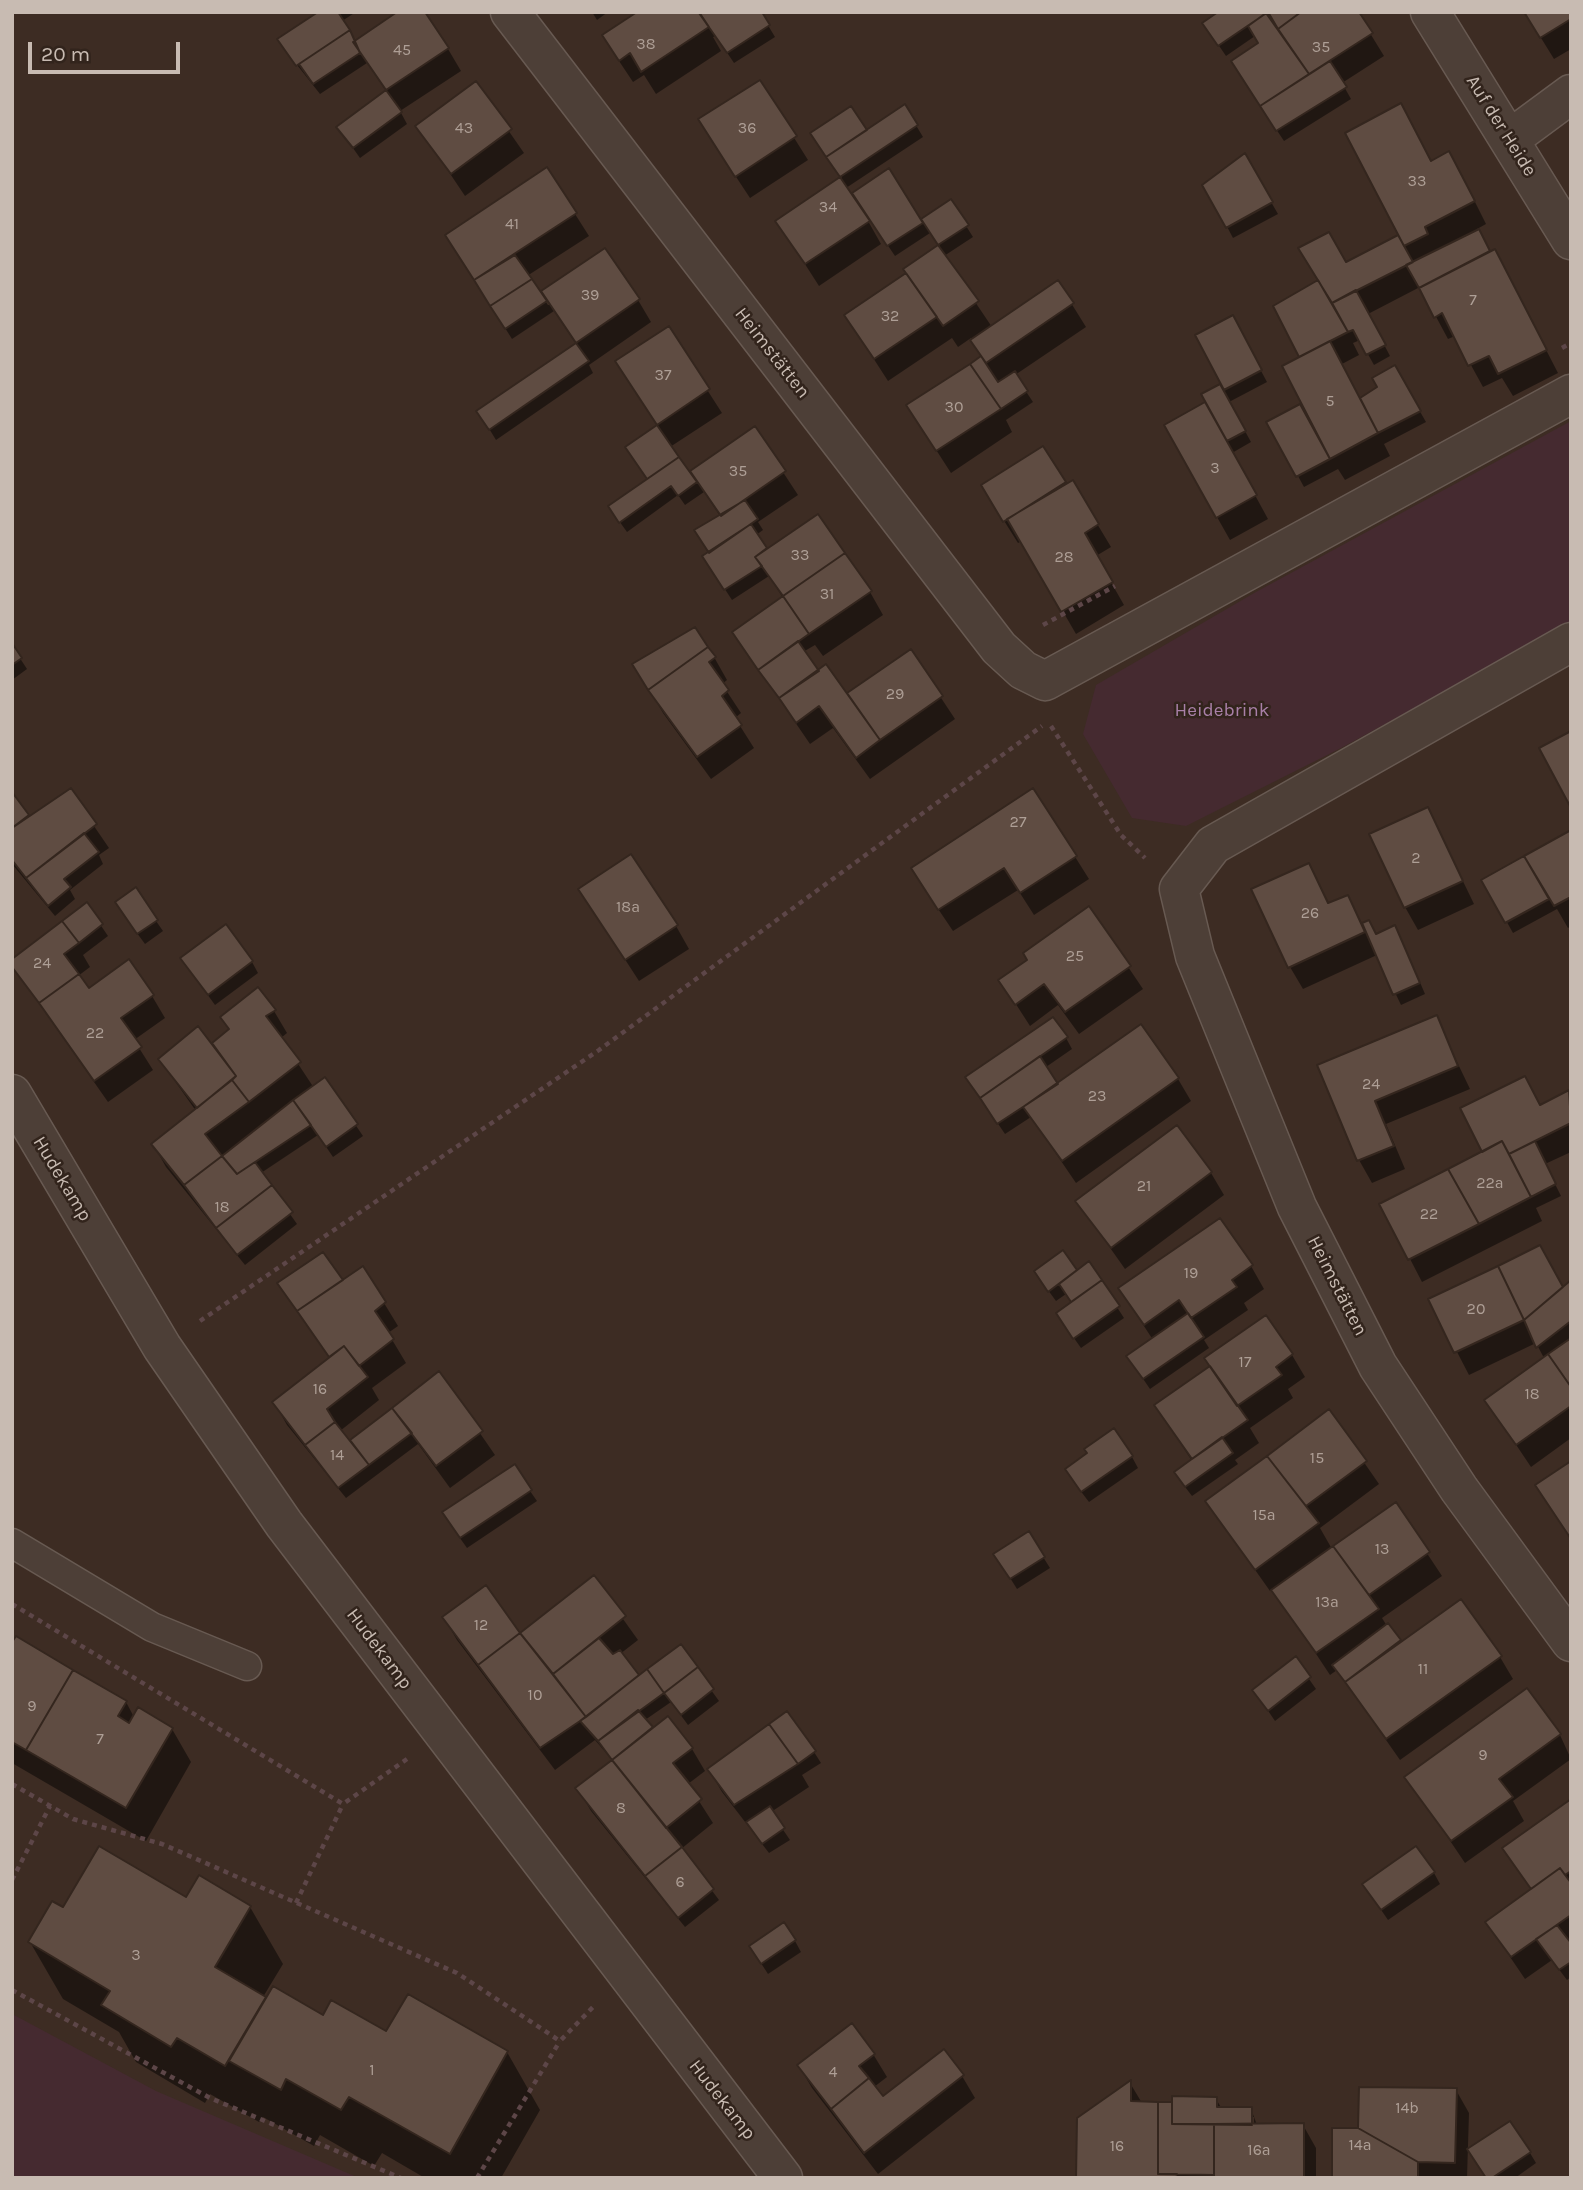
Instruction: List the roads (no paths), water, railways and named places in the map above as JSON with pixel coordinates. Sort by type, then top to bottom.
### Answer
[{"type":"street","name":"Heimstätten","points":[[510,12],[999,648],[1023,670],[1045,681],[1571,394]]},
{"type":"street","name":"Auf der Heide","points":[[1430,12],[1571,240]]},
{"type":"street","points":[[1510,139],[1571,94]]},
{"type":"street","name":"Heimstätten","points":[[1571,642],[1213,845],[1179,889],[1195,956],[1297,1207],[1371,1354],[1459,1489],[1571,1642]]},
{"type":"street","name":"Hudekamp","points":[[12,1094],[162,1347],[284,1524],[783,2178]]},
{"type":"lane","points":[[12,1543],[152,1627],[247,1666]]},
{"type":"park label","name":"Heidebrink","points":[[1222,711]]}]
